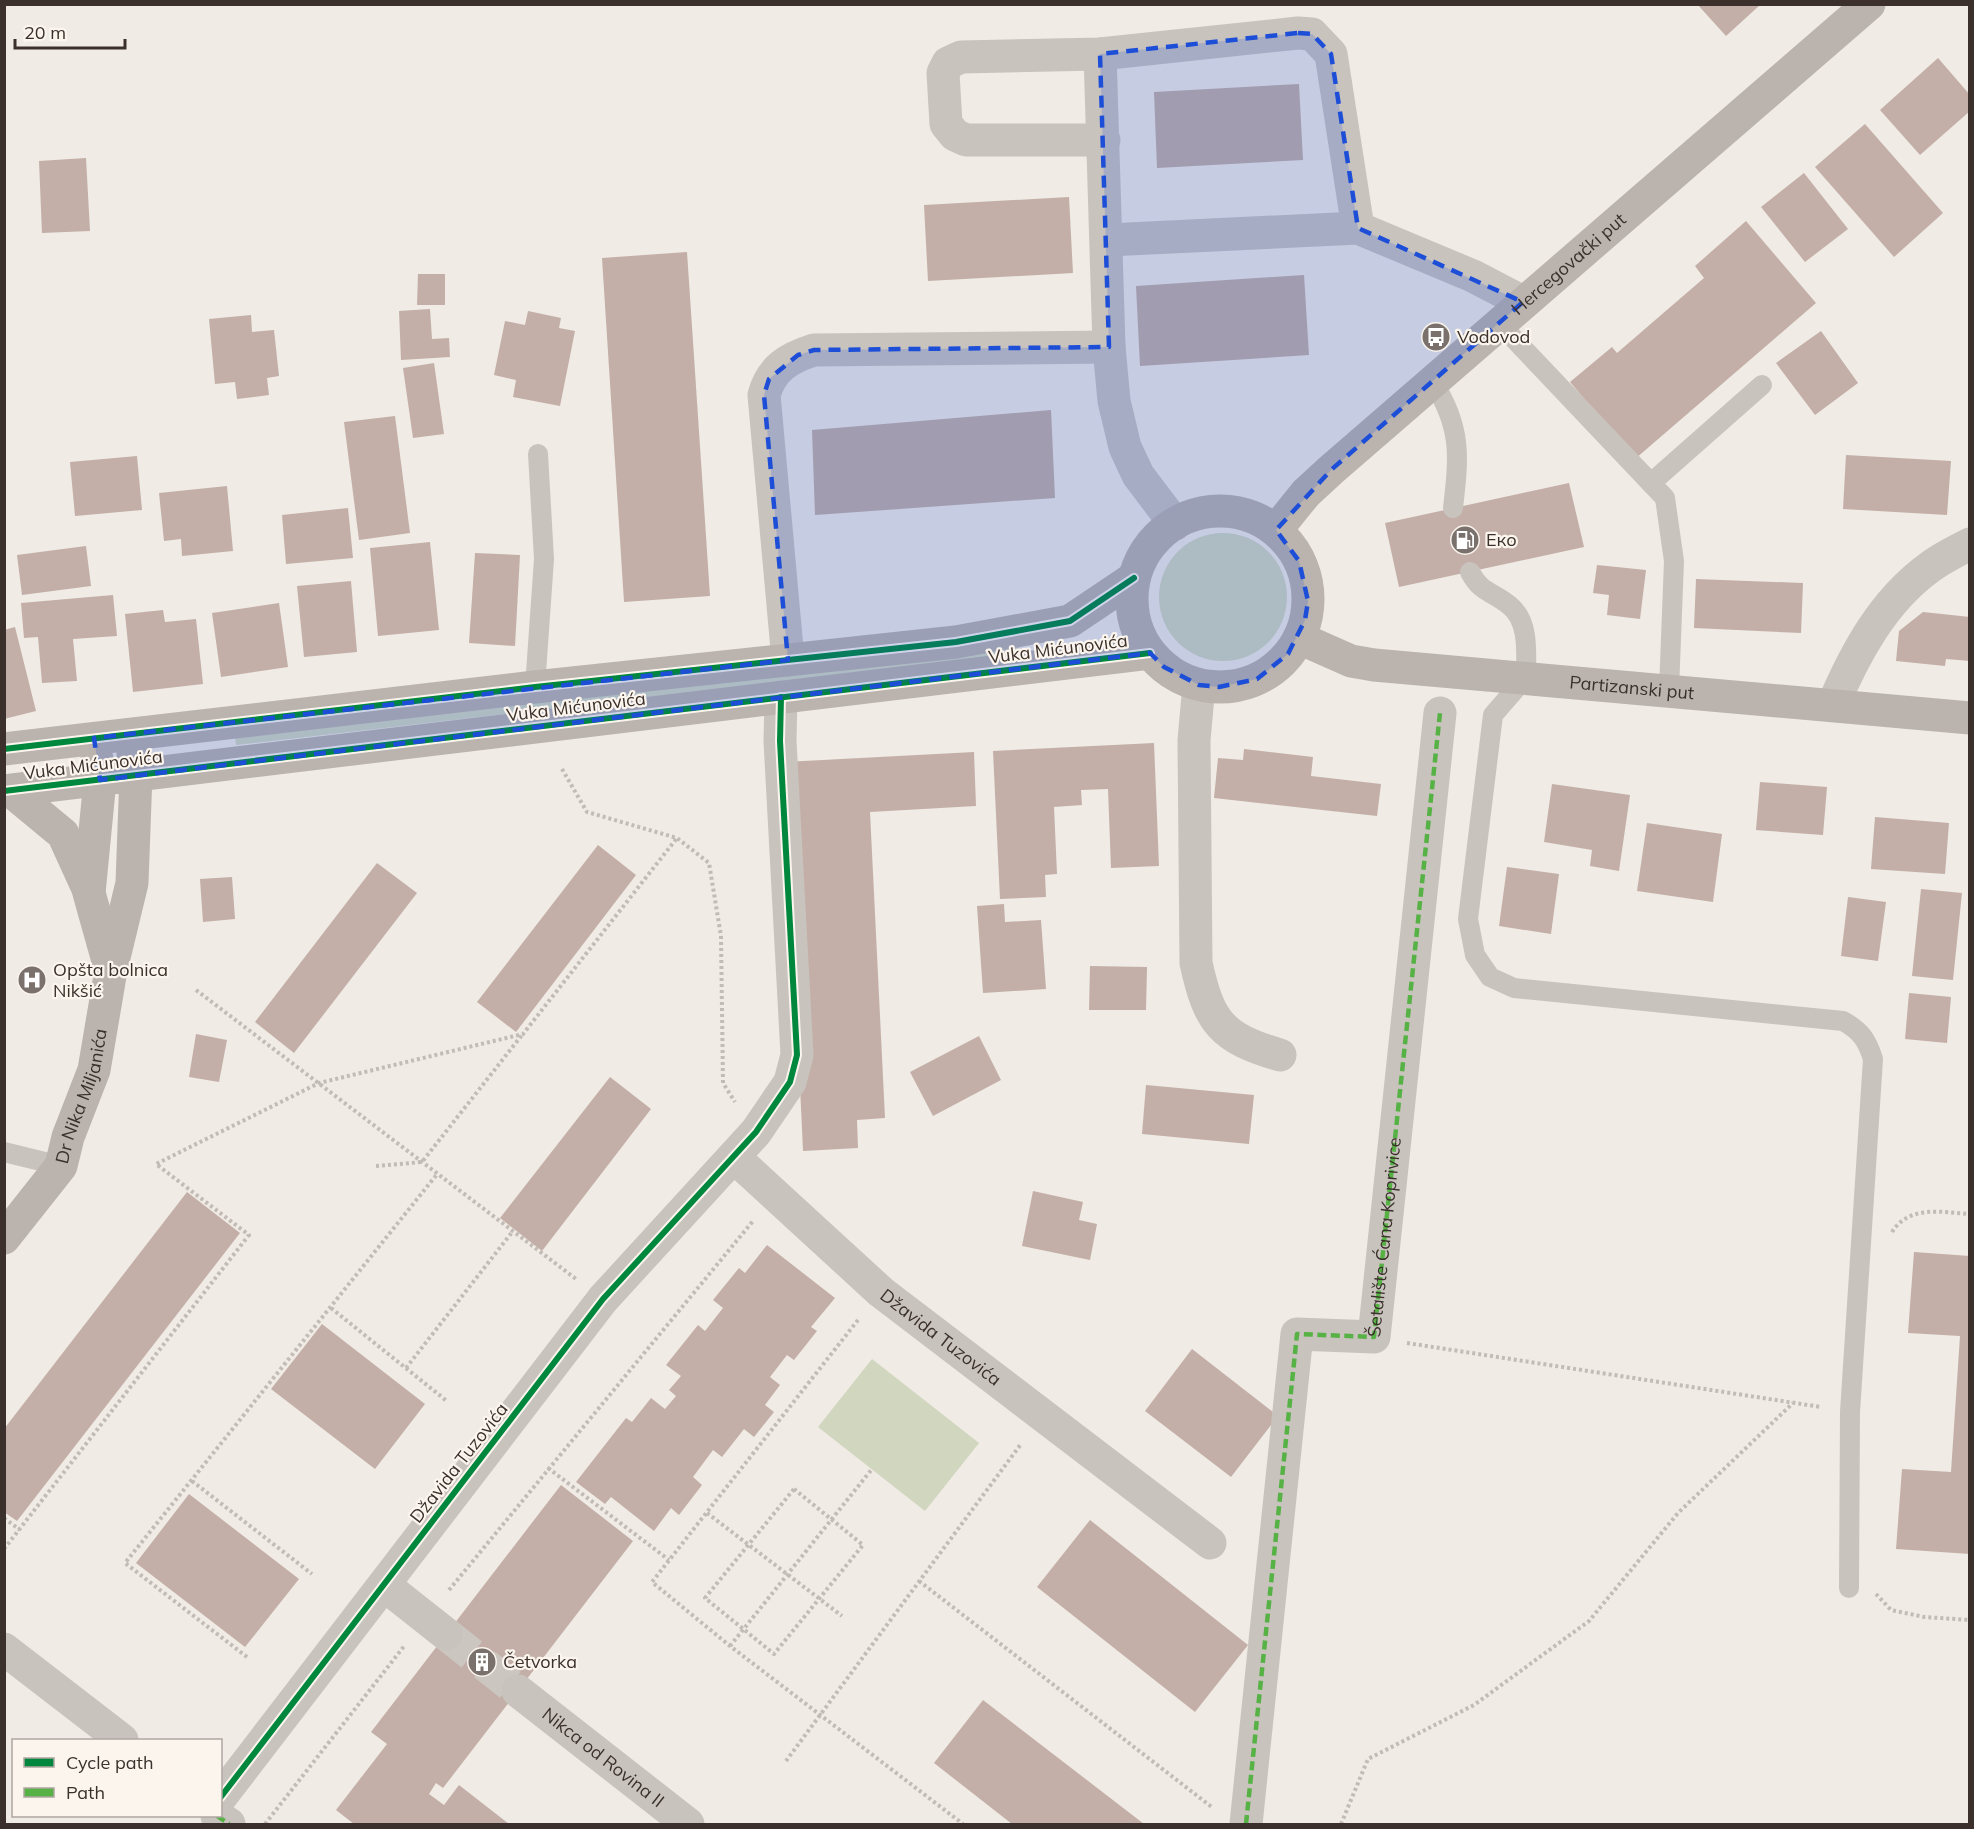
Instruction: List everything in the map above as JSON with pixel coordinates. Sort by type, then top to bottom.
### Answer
[{"type":"main road","name":"Hercegovački put","points":[[1276,530],[1306,493],[1869,4]]},
{"type":"main road","points":[[1221,511],[1241,513],[1276,530],[1294,553],[1306,580],[1305,620],[1299,638],[1274,668],[1257,679],[1219,687],[1199,685],[1172,672],[1150,653],[1134,618],[1134,578],[1141,560],[1152,543],[1175,524],[1202,513],[1221,511]]},
{"type":"main road","name":"Vuka Mićunovića","points":[[4,749],[130,732],[956,642],[1070,621],[1134,578]]},
{"type":"main road","name":"Partizanski put","points":[[1299,638],[1351,661],[1970,718]]},
{"type":"main road","name":"Vuka Mićunovića","points":[[8,791],[1150,653]]},
{"type":"main road","name":"Dr Nika Miljanića","points":[[4,1238],[62,1166],[68,1137],[94,1070],[111,970],[132,883],[136,774],[130,732]]},
{"type":"main road","name":"Dr Nika Miljanića","points":[[94,738],[100,780],[89,892],[111,970]]},
{"type":"main road","points":[[8,791],[63,834],[89,892]]},
{"type":"street","points":[[1104,140],[966,140],[955,135],[946,124],[944,73],[948,63],[961,57],[1100,54],[1298,33],[1312,34],[1331,54],[1358,228]]},
{"type":"street","points":[[1100,54],[1108,240],[1109,347],[1114,401],[1125,447],[1138,475],[1175,524]]},
{"type":"street","points":[[1108,240],[1358,228],[1473,276],[1511,313]]},
{"type":"street","points":[[788,660],[764,395],[768,379],[781,365],[798,355],[814,351],[1109,347]]},
{"type":"street","points":[[1833,705],[1853,657],[1890,603],[1929,567],[1970,544]]},
{"type":"street","points":[[1199,685],[1195,764],[1196,963],[1201,986],[1215,1019],[1230,1034],[1252,1047],[1280,1055]]},
{"type":"street","points":[[735,1158],[790,1082],[797,1055],[780,741],[781,697]]},
{"type":"street","name":"Šetalište Ćana Koprivice","points":[[1246,1824],[1297,1334],[1374,1338],[1440,713]]},
{"type":"street","name":"Džavida Tuzovića","points":[[222,1795],[603,1299],[735,1158],[881,1292],[1210,1543]]},
{"type":"street","points":[[384,1585],[436,1626]]},
{"type":"street","points":[[4,1649],[121,1739]]},
{"type":"street","name":"Nikca od Rovina II","points":[[518,1691],[688,1824]]},
{"type":"lane","points":[[1511,313],[1665,498],[1674,561],[1670,690]]},
{"type":"lane","points":[[1433,382],[1448,406],[1458,445],[1453,508]]},
{"type":"lane","points":[[1651,483],[1762,385]]},
{"type":"lane","points":[[535,687],[544,559],[538,454]]},
{"type":"lane","points":[[1470,572],[1478,587],[1511,606],[1525,630],[1526,677],[1493,715],[1468,919],[1475,955],[1490,976],[1515,988],[1843,1021],[1857,1029],[1868,1041],[1874,1059],[1850,1412],[1849,1588]]},
{"type":"lane","points":[[4,1152],[62,1166]]},
{"type":"path","points":[[562,769],[587,812],[677,838],[709,863],[721,936],[723,1083],[756,1132]]},
{"type":"path","points":[[376,1166],[422,1162],[677,838]]},
{"type":"path","points":[[196,990],[603,1299]]},
{"type":"path","points":[[4,1549],[249,1235],[156,1164],[319,1083],[523,1034]]},
{"type":"path","points":[[247,1657],[125,1563],[438,1173]]},
{"type":"path","points":[[265,1824],[436,1626],[548,1468],[774,1195]]},
{"type":"path","points":[[1888,1238],[1899,1221],[1924,1211],[1970,1214]]},
{"type":"path","points":[[406,1368],[513,1231]]},
{"type":"path","points":[[881,1292],[651,1582],[730,1646],[963,1824]]},
{"type":"path","points":[[331,1308],[448,1402]]},
{"type":"path","points":[[1374,1338],[1850,1412]]},
{"type":"path","points":[[1341,1824],[1368,1759],[1474,1704],[1589,1621],[1678,1513],[1792,1403]]},
{"type":"path","points":[[786,1761],[1043,1415]]},
{"type":"path","points":[[548,1468],[669,1560]]},
{"type":"path","points":[[730,1646],[872,1469]]},
{"type":"path","points":[[192,1481],[312,1574]]},
{"type":"path","points":[[794,1489],[863,1545],[774,1654],[705,1598],[749,1545],[794,1489]]},
{"type":"path","points":[[706,1513],[842,1616]]},
{"type":"path","points":[[4,1518],[20,1530]]},
{"type":"path","points":[[919,1581],[1216,1810]]},
{"type":"path","points":[[1873,1591],[1891,1610],[1924,1617],[1970,1620]]},
{"type":"highlighted area","points":[[1298,33],[1312,34],[1331,54],[1358,228],[1523,302],[1331,470],[1276,530],[1299,561],[1308,601],[1305,620],[1288,654],[1257,679],[1219,687],[1199,685],[1164,667],[1150,653],[100,780],[94,738],[788,660],[764,395],[769,379],[798,355],[814,350],[1109,347],[1100,54]]},
{"type":"green space","points":[[1223,533],[1248,537],[1269,551],[1283,572],[1287,597],[1283,622],[1269,643],[1248,657],[1223,661],[1198,657],[1177,643],[1163,622],[1159,597],[1163,572],[1177,551],[1198,537]]},
{"type":"green space","points":[[1019,645],[1020,655],[236,745],[235,736]]},
{"type":"green space","points":[[872,1359],[979,1443],[925,1511],[818,1427]]},
{"type":"building","points":[[1697,4],[1761,4],[1726,36]]},
{"type":"building","points":[[1938,58],[1970,95],[1970,111],[1920,155],[1880,110]]},
{"type":"building","points":[[1299,84],[1303,160],[1157,168],[1154,92]]},
{"type":"building","points":[[1865,124],[1943,213],[1894,257],[1815,167]]},
{"type":"building","points":[[86,158],[90,231],[42,233],[39,161]]},
{"type":"building","points":[[1804,173],[1848,229],[1805,262],[1761,207]]},
{"type":"building","points":[[1069,197],[1073,273],[928,281],[924,205]]},
{"type":"building","points":[[1746,221],[1816,303],[1635,459],[1570,382],[1612,347],[1617,353],[1704,278],[1695,266]]},
{"type":"building","points":[[687,252],[710,596],[624,602],[602,258]]},
{"type":"building","points":[[418,274],[445,274],[445,305],[417,305]]},
{"type":"building","points":[[1304,275],[1309,355],[1140,366],[1136,286]]},
{"type":"building","points":[[430,309],[432,339],[449,338],[450,357],[401,360],[399,311]]},
{"type":"building","points":[[528,311],[561,318],[559,328],[575,331],[560,406],[513,397],[516,380],[494,375],[505,321],[525,325]]},
{"type":"building","points":[[251,315],[252,332],[274,330],[279,376],[267,378],[269,395],[237,399],[235,382],[215,384],[209,319]]},
{"type":"building","points":[[1821,331],[1858,383],[1815,415],[1776,363]]},
{"type":"building","points":[[434,363],[444,434],[413,438],[403,368]]},
{"type":"building","points":[[1051,410],[1055,498],[815,515],[812,430]]},
{"type":"building","points":[[395,416],[410,533],[359,540],[344,422]]},
{"type":"building","points":[[1846,455],[1951,461],[1947,515],[1843,509]]},
{"type":"building","points":[[137,456],[142,510],[75,516],[70,462]]},
{"type":"building","points":[[1569,483],[1584,547],[1399,587],[1385,523]]},
{"type":"building","points":[[227,486],[233,551],[182,556],[181,539],[164,541],[159,493]]},
{"type":"building","points":[[348,508],[353,558],[286,564],[282,515]]},
{"type":"building","points":[[430,542],[439,630],[378,636],[370,548]]},
{"type":"building","points":[[86,546],[91,586],[22,595],[17,555]]},
{"type":"building","points":[[475,553],[520,555],[515,646],[469,643]]},
{"type":"building","points":[[1597,565],[1646,570],[1640,619],[1607,615],[1609,595],[1593,593]]},
{"type":"building","points":[[1696,579],[1803,583],[1801,633],[1694,628]]},
{"type":"building","points":[[351,581],[357,652],[304,657],[297,586]]},
{"type":"building","points":[[113,595],[117,636],[73,639],[77,681],[42,683],[38,637],[24,638],[21,603]]},
{"type":"building","points":[[279,603],[288,667],[221,677],[212,613]]},
{"type":"building","points":[[163,610],[165,622],[196,619],[203,684],[133,692],[125,614]]},
{"type":"building","points":[[1923,612],[1970,617],[1970,661],[1946,659],[1945,666],[1896,661],[1899,631]]},
{"type":"building","points":[[15,627],[36,711],[4,719],[4,630]]},
{"type":"building","points":[[1154,743],[1159,866],[1111,868],[1108,789],[1081,790],[1082,805],[1054,807],[1057,874],[1045,875],[1046,897],[1000,899],[993,751]]},
{"type":"building","points":[[1244,749],[1313,757],[1311,776],[1381,784],[1377,816],[1214,798],[1218,758],[1243,760]]},
{"type":"building","points":[[974,752],[976,806],[870,812],[885,1118],[857,1120],[858,1148],[803,1151],[785,762]]},
{"type":"building","points":[[1760,782],[1827,787],[1823,835],[1756,830]]},
{"type":"building","points":[[1552,784],[1630,795],[1619,871],[1590,866],[1592,850],[1544,842]]},
{"type":"building","points":[[1875,817],[1949,823],[1945,874],[1871,869]]},
{"type":"building","points":[[1647,823],[1722,834],[1713,902],[1637,891]]},
{"type":"building","points":[[598,845],[636,875],[516,1032],[477,1002]]},
{"type":"building","points":[[377,863],[417,893],[294,1053],[255,1022]]},
{"type":"building","points":[[1507,867],[1559,874],[1551,934],[1499,926]]},
{"type":"building","points":[[232,877],[235,919],[203,922],[200,879]]},
{"type":"building","points":[[1921,889],[1962,893],[1953,980],[1912,976]]},
{"type":"building","points":[[1848,897],[1886,902],[1878,961],[1841,956]]},
{"type":"building","points":[[1004,904],[1005,922],[1041,920],[1046,989],[983,993],[977,906]]},
{"type":"building","points":[[1090,966],[1147,967],[1146,1010],[1089,1010]]},
{"type":"building","points":[[1909,993],[1951,997],[1947,1043],[1905,1039]]},
{"type":"building","points":[[196,1034],[227,1040],[219,1082],[189,1077]]},
{"type":"building","points":[[979,1036],[1001,1080],[933,1116],[910,1072]]},
{"type":"building","points":[[610,1077],[651,1109],[542,1251],[500,1218]]},
{"type":"building","points":[[1146,1085],[1254,1095],[1249,1144],[1142,1134]]},
{"type":"building","points":[[1033,1191],[1083,1202],[1079,1220],[1097,1224],[1090,1260],[1022,1246]]},
{"type":"building","points":[[187,1192],[240,1233],[17,1521],[4,1512],[4,1429]]},
{"type":"building","points":[[767,1245],[835,1298],[811,1327],[817,1331],[794,1360],[787,1355],[770,1377],[780,1385],[765,1405],[774,1412],[754,1437],[744,1429],[722,1457],[713,1450],[693,1477],[702,1485],[679,1515],[671,1508],[654,1531],[611,1497],[605,1504],[576,1482],[626,1418],[632,1422],[651,1398],[665,1409],[676,1396],[669,1390],[681,1376],[666,1365],[698,1325],[705,1331],[723,1308],[713,1300],[739,1268],[745,1273]]},
{"type":"building","points":[[1914,1252],[1970,1256],[1970,1554],[1896,1549],[1902,1469],[1951,1472],[1960,1336],[1908,1333]]},
{"type":"building","points":[[322,1324],[425,1404],[375,1469],[271,1389]]},
{"type":"building","points":[[1192,1349],[1278,1416],[1231,1477],[1145,1411]]},
{"type":"building","name":"Četvorka","points":[[561,1485],[633,1541],[443,1788],[436,1783],[429,1794],[444,1805],[459,1785],[509,1824],[354,1824],[336,1810],[387,1744],[371,1732]]},
{"type":"building","points":[[189,1494],[299,1579],[245,1647],[136,1563]]},
{"type":"building","points":[[1090,1520],[1248,1645],[1195,1712],[1037,1587]]},
{"type":"building","points":[[983,1700],[1144,1824],[1012,1824],[934,1763]]},
{"type":"tunnel","points":[[446,1634],[518,1691]]},
{"type":"marked path","points":[[1246,1824],[1297,1334],[1374,1337],[1440,713]]},
{"type":"marked path","points":[[218,1817],[229,1824]]},
{"type":"cycle path","points":[[4,749],[535,687],[956,642],[1070,621],[1134,578]]},
{"type":"cycle path","points":[[4,791],[1150,653]]},
{"type":"cycle path","points":[[222,1795],[603,1299],[756,1132],[790,1082],[797,1055],[780,741],[781,697]]},
{"type":"place","name":"Vodovod","points":[[1436,337]]},
{"type":"place","name":"Еко","points":[[1465,540]]},
{"type":"place","name":"Opšta bolnica Nikšić","points":[[32,980]]},
{"type":"place","name":"Četvorka","points":[[482,1662]]}]
